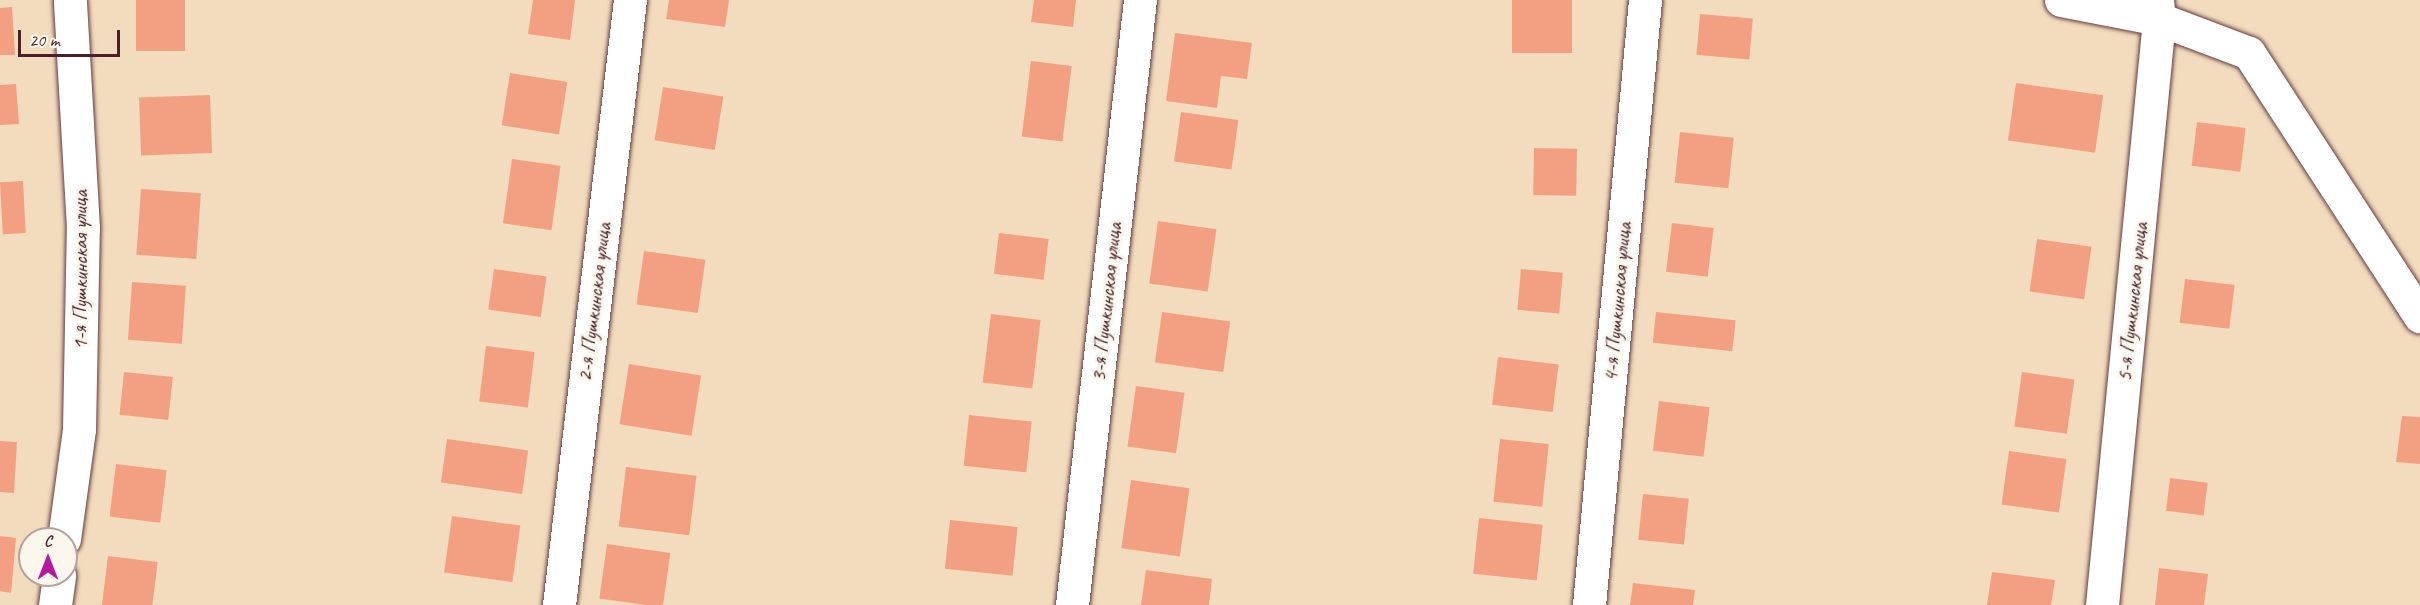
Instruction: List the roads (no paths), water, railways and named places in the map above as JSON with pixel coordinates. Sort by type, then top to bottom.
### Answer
[{"type":"street","name":"1-я Пушкинская улица","points":[[66,527],[79,429],[83,228],[70,0]]},
{"type":"street","name":"2-я Пушкинская улица","points":[[559,605],[630,0]]},
{"type":"street","name":"3-я Пушкинская улица","points":[[1072,605],[1140,0]]},
{"type":"street","name":"4-я Пушкинская улица","points":[[1589,605],[1645,0]]},
{"type":"street","points":[[2061,0],[2158,10],[2250,53],[2420,316]]},
{"type":"street","name":"5-я Пушкинская улица","points":[[2102,605],[2158,10]]},
{"type":"street","points":[[55,605],[57,587]]}]
